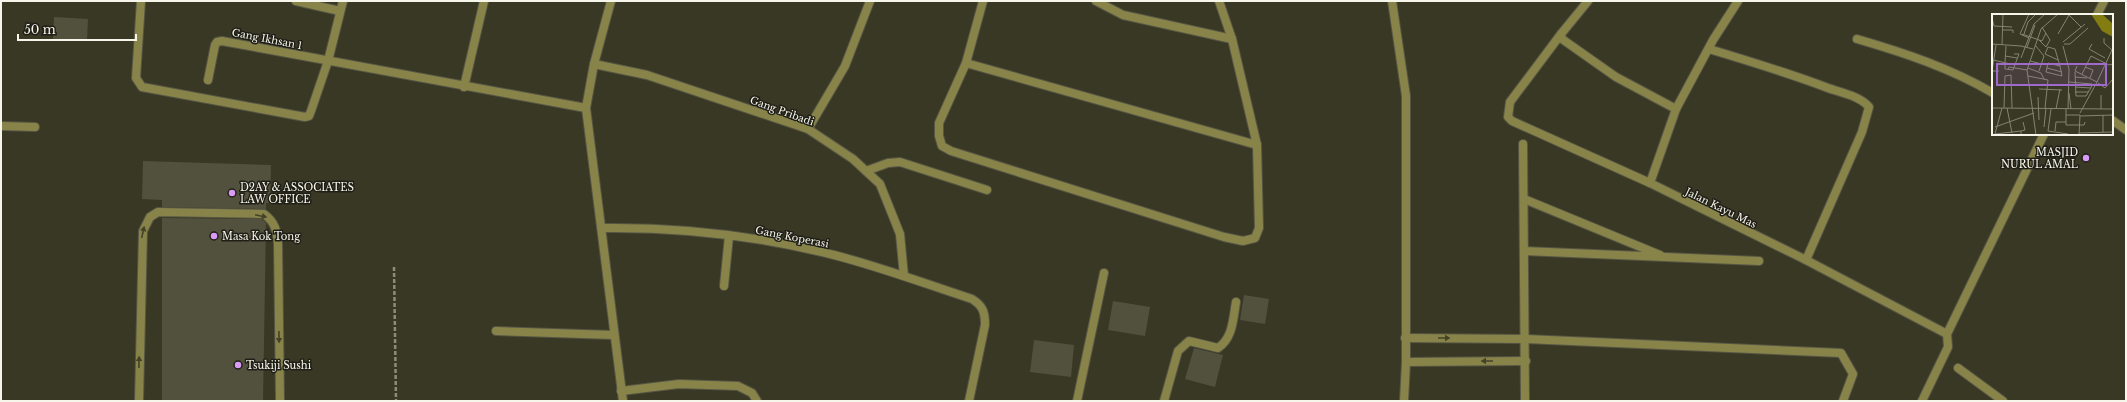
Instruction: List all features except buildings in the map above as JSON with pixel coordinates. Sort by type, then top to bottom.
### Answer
[{"type":"street","points":[[141,1],[136,78],[142,87],[304,117],[309,116],[328,61],[343,1]]},
{"type":"street","points":[[296,1],[340,10]]},
{"type":"street","points":[[464,87],[484,1]]},
{"type":"street","points":[[611,1],[594,64],[586,108],[602,228],[613,335],[623,401]]},
{"type":"street","points":[[808,129],[845,66],[870,1]]},
{"type":"street","points":[[983,1],[966,63],[939,123],[939,136],[942,146],[951,151],[1224,237],[1243,241],[1255,238],[1259,228],[1257,145],[1232,39],[1219,1]]},
{"type":"street","points":[[1096,1],[1123,15],[1232,39]]},
{"type":"street","points":[[1392,1],[1406,96],[1406,362],[1404,401]]},
{"type":"street","points":[[1588,1],[1561,34],[1565,43],[1616,77],[1676,109]]},
{"type":"street","points":[[1650,183],[1676,109],[1709,49],[1738,1]]},
{"type":"street","points":[[2098,14],[2104,1]]},
{"type":"street","name":"Jalan Kayu Mas","points":[[1561,34],[1510,102],[1508,117],[1512,121],[1650,183],[1806,260],[1947,334]]},
{"type":"street","points":[[1857,39],[1933,63],[1978,84],[1992,92]]},
{"type":"street","name":"Gang Ikhsan 1","points":[[208,80],[215,45],[219,41],[328,61]]},
{"type":"street","points":[[1709,49],[1817,83],[1865,102],[1869,107],[1862,132],[1806,260]]},
{"type":"street","points":[[328,61],[464,87],[586,108]]},
{"type":"street","points":[[966,63],[1257,145]]},
{"type":"street","name":"Gang Pribadi","points":[[594,64],[647,75],[808,129],[853,159],[880,184],[900,234],[904,276]]},
{"type":"street","points":[[2113,121],[2126,130]]},
{"type":"street","points":[[1,126],[35,127]]},
{"type":"street","points":[[1922,401],[1948,347],[1947,334],[2044,135]]},
{"type":"street","points":[[1523,144],[1526,339],[1525,401]]},
{"type":"street","points":[[866,171],[888,163],[900,162],[987,190]]},
{"type":"street","points":[[1524,198],[1666,257]]},
{"type":"street","points":[[139,401],[142,237],[146,223],[150,217],[158,212],[264,214],[270,218],[276,227],[278,244],[280,401]]},
{"type":"street","name":"Gang Koperasi","points":[[602,228],[677,230],[729,236],[834,255],[904,276],[972,299],[981,305],[985,314],[985,325],[969,401]]},
{"type":"street","points":[[724,286],[729,236]]},
{"type":"street","points":[[1524,250],[1759,261]]},
{"type":"street","points":[[1077,401],[1104,273]]},
{"type":"street","points":[[1164,401],[1178,350],[1190,341],[1218,348],[1226,343],[1231,332],[1236,302]]},
{"type":"street","points":[[496,331],[613,335]]},
{"type":"street","points":[[1405,338],[1526,339],[1841,353],[1853,374],[1843,401]]},
{"type":"street","points":[[1406,362],[1526,361]]},
{"type":"street","points":[[1958,368],[2003,401]]},
{"type":"street","points":[[621,390],[679,384],[738,386],[752,393],[757,401]]},
{"type":"path","points":[[394,267],[396,401]]},
{"type":"place","name":"MASJID NURUL AMAL","points":[[2086,158]]},
{"type":"place","name":"D2AY & ASSOCIATES LAW OFFICE","points":[[232,193]]},
{"type":"place","name":"Masa Kok Tong","points":[[214,236]]},
{"type":"place","name":"Tsukiji Sushi","points":[[238,365]]}]
